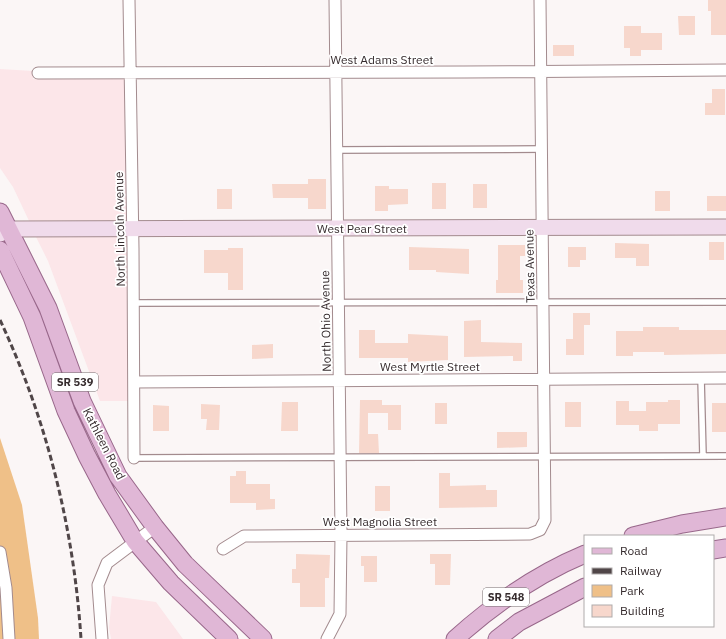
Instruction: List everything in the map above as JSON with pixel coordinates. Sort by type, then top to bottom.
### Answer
[{"type":"main road","name":"Kathleen Road","points":[[0,212],[5,232],[48,308],[82,401],[118,476],[155,528],[185,564],[263,639]]},
{"type":"main road","name":"Kathleen Road","points":[[0,250],[32,317],[66,410],[87,456],[135,541],[171,583],[229,639]]},
{"type":"main road","points":[[637,535],[682,524],[726,517]]},
{"type":"main road","points":[[714,550],[726,548]]},
{"type":"main road","name":"SR 548","points":[[455,639],[505,598],[541,575],[584,554]]},
{"type":"main road","name":"SR 548","points":[[497,639],[519,622],[584,588]]},
{"type":"street","name":"North Lincoln Avenue","points":[[129,0],[134,303],[134,458]]},
{"type":"street","name":"North Ohio Avenue","points":[[327,639],[340,614],[341,535],[335,0]]},
{"type":"street","name":"Texas Avenue","points":[[540,0],[545,457],[545,520],[540,530]]},
{"type":"street","name":"West Adams Street","points":[[38,73],[336,73],[726,70]]},
{"type":"street","name":"West Pear Street","points":[[5,232],[133,229],[726,227]]},
{"type":"street","name":"West Myrtle Street","points":[[134,382],[726,378]]},
{"type":"street","points":[[102,639],[98,585],[107,563],[135,541],[155,528]]},
{"type":"street","name":"West Magnolia Street","points":[[223,549],[244,536],[530,534],[540,530]]},
{"type":"street","points":[[0,552],[6,588],[9,639]]},
{"type":"lane","points":[[336,150],[542,149]]},
{"type":"lane","points":[[134,303],[726,302]]},
{"type":"lane","points":[[702,378],[703,456]]},
{"type":"lane","points":[[134,458],[726,456]]},
{"type":"shaded area","points":[[0,69],[33,71],[33,79],[125,79],[127,223],[30,223],[13,187],[0,168]]},
{"type":"shaded area","points":[[35,235],[127,235],[129,401],[100,401],[48,261]]},
{"type":"shaded area","points":[[112,596],[156,602],[183,639],[111,639],[109,628]]},
{"type":"green space","points":[[0,438],[22,505],[38,618],[39,639],[0,639]]},
{"type":"building","points":[[708,0],[726,0],[726,35],[711,35],[711,11],[708,11]]},
{"type":"building","points":[[678,16],[695,16],[695,35],[679,35]]},
{"type":"building","points":[[624,26],[641,26],[641,33],[662,33],[662,50],[641,50],[641,56],[630,56],[630,48],[624,48]]},
{"type":"building","points":[[553,45],[574,45],[574,56],[553,56]]},
{"type":"building","points":[[712,89],[725,89],[725,115],[705,115],[705,103],[712,103]]},
{"type":"building","points":[[308,179],[326,179],[326,209],[308,209],[308,198],[273,198],[272,184],[308,184]]},
{"type":"building","points":[[432,183],[446,183],[446,209],[432,209]]},
{"type":"building","points":[[473,184],[487,184],[487,208],[473,208]]},
{"type":"building","points":[[375,186],[389,186],[389,189],[408,189],[408,204],[388,205],[388,211],[375,211]]},
{"type":"building","points":[[217,189],[232,189],[232,209],[217,209]]},
{"type":"building","points":[[655,191],[670,191],[670,211],[655,211]]},
{"type":"building","points":[[707,196],[726,196],[726,211],[707,211]]},
{"type":"building","points":[[709,242],[724,242],[724,260],[709,260]]},
{"type":"building","points":[[615,243],[649,244],[649,266],[636,266],[636,258],[615,258]]},
{"type":"building","points":[[498,245],[525,245],[525,256],[520,256],[520,280],[523,280],[523,293],[496,293],[496,280],[498,280]]},
{"type":"building","points":[[409,247],[469,249],[469,274],[436,272],[436,270],[409,270]]},
{"type":"building","points":[[568,247],[586,247],[586,260],[580,260],[580,267],[568,267]]},
{"type":"building","points":[[228,248],[243,248],[243,290],[228,290],[228,273],[204,273],[204,250],[228,250]]},
{"type":"building","points":[[573,313],[590,313],[590,325],[584,325],[584,355],[566,355],[566,339],[573,339]]},
{"type":"building","points":[[481,320],[481,342],[522,343],[522,361],[513,361],[513,356],[464,357],[464,321]]},
{"type":"building","points":[[643,327],[679,327],[679,330],[726,330],[726,354],[664,355],[664,352],[633,352],[633,356],[616,356],[616,331],[643,331]]},
{"type":"building","points":[[359,330],[375,330],[375,343],[408,343],[408,334],[448,336],[448,360],[408,362],[408,358],[359,358]]},
{"type":"building","points":[[273,344],[273,358],[252,359],[252,345]]},
{"type":"building","points":[[360,400],[382,400],[382,405],[401,405],[401,430],[388,430],[388,413],[368,413],[368,434],[378,434],[379,453],[359,453]]},
{"type":"building","points":[[668,400],[680,400],[680,424],[658,424],[658,431],[639,431],[639,425],[616,425],[616,401],[629,401],[629,411],[646,411],[646,402],[668,402]]},
{"type":"building","points":[[282,402],[298,402],[298,431],[281,431]]},
{"type":"building","points":[[565,402],[581,402],[581,427],[565,427]]},
{"type":"building","points":[[435,403],[447,403],[447,424],[435,424]]},
{"type":"building","points":[[712,403],[726,403],[726,432],[712,432]]},
{"type":"building","points":[[201,404],[220,405],[219,430],[206,430],[207,419],[201,419]]},
{"type":"building","points":[[153,405],[169,406],[169,431],[153,431]]},
{"type":"building","points":[[497,432],[527,432],[527,447],[497,448]]},
{"type":"building","points":[[236,471],[246,471],[246,484],[270,484],[270,499],[275,499],[275,509],[256,510],[256,503],[230,503],[230,476],[236,476]]},
{"type":"building","points":[[439,473],[450,473],[450,486],[486,485],[486,490],[497,490],[497,507],[439,508]]},
{"type":"building","points":[[375,486],[390,486],[390,511],[375,511]]},
{"type":"building","points":[[296,554],[330,555],[329,578],[325,578],[325,607],[300,607],[300,583],[292,583],[292,569],[296,569]]},
{"type":"building","points":[[430,554],[451,554],[450,585],[435,585],[435,564],[430,564]]},
{"type":"building","points":[[361,556],[377,556],[377,582],[364,582],[364,566],[361,566]]},
{"type":"railway","points":[[0,320],[32,397],[56,476],[72,557],[81,639]]}]
